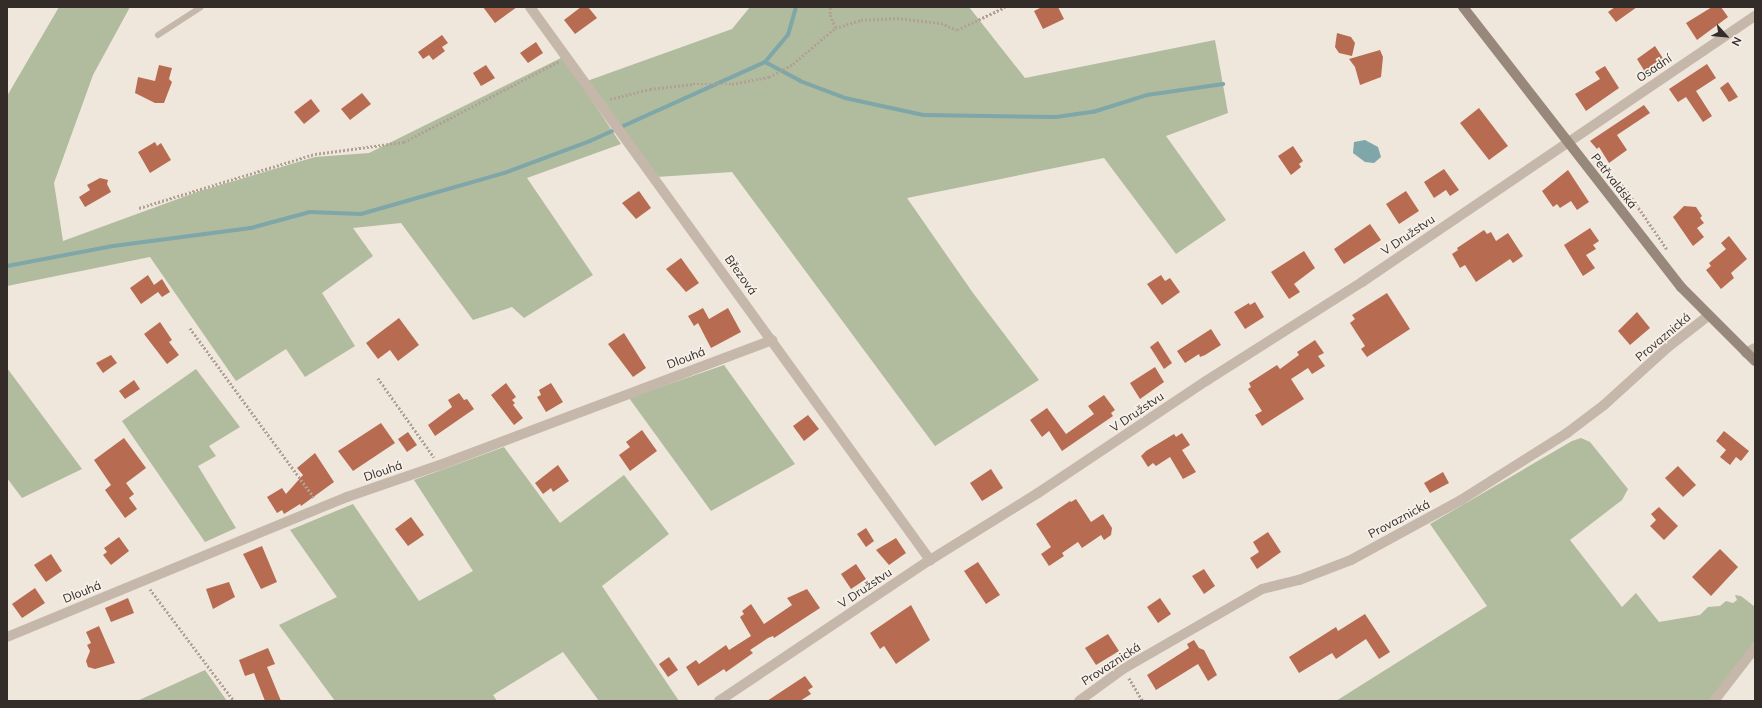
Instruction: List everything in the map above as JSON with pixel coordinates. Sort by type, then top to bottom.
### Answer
[{"type":"main road","name":"Petřvaldská","points":[[1463,7],[1681,287],[1708,316],[1755,361]]},
{"type":"street","name":"Březová","points":[[530,7],[620,135],[772,340],[808,394],[930,560]]},
{"type":"street","name":"Osadní","points":[[1568,142],[1755,16]]},
{"type":"street","name":"V Družstvu","points":[[719,701],[930,560],[1038,493],[1206,382],[1362,282],[1568,142]]},
{"type":"street","name":"Provaznická","points":[[1079,701],[1123,669],[1262,589],[1299,580],[1351,560],[1461,500],[1567,434],[1604,406],[1668,347],[1708,316]]},
{"type":"street","name":"Dlouhá","points":[[7,637],[322,508],[772,340]]},
{"type":"street","points":[[1746,353],[1755,348]]},
{"type":"street","points":[[1714,701],[1755,648]]},
{"type":"lane","points":[[158,35],[200,7]]},
{"type":"path","points":[[830,7],[830,14],[835,28]]},
{"type":"path","points":[[599,104],[627,93],[650,89],[693,84],[732,84],[772,75],[789,66],[835,28],[861,20],[896,18],[933,22],[957,30],[1005,7]]},
{"type":"path","points":[[139,208],[315,154],[404,142],[566,58]]},
{"type":"path","points":[[190,328],[322,508]]},
{"type":"path","points":[[378,378],[440,465]]},
{"type":"path","points":[[144,581],[234,701]]},
{"type":"path","points":[[1123,669],[1143,701]]},
{"type":"green space","points":[[59,7],[130,7],[93,75],[54,183],[63,241],[197,192],[315,157],[369,153],[563,57],[621,144],[527,178],[593,275],[524,318],[512,307],[473,320],[401,223],[353,228],[373,256],[322,293],[355,346],[305,377],[286,349],[236,381],[150,257],[7,286],[7,96]]},
{"type":"green space","points":[[750,7],[969,7],[1025,78],[1215,40],[1228,113],[1166,136],[1226,220],[1176,254],[1104,158],[907,198],[973,293],[1039,380],[935,446],[732,172],[656,177],[587,81],[732,29]]},
{"type":"green space","points":[[724,365],[795,464],[711,511],[629,398]]},
{"type":"green space","points":[[7,368],[82,469],[22,498],[7,478]]},
{"type":"green space","points":[[196,369],[240,427],[209,446],[216,456],[198,466],[236,528],[205,542],[122,421]]},
{"type":"green space","points":[[1581,438],[1590,442],[1628,489],[1622,500],[1570,540],[1622,607],[1636,593],[1659,622],[1700,615],[1708,607],[1720,606],[1726,601],[1733,603],[1737,600],[1735,595],[1741,596],[1755,607],[1755,641],[1709,701],[1336,701],[1487,606],[1430,524],[1572,441]]},
{"type":"green space","points":[[504,447],[560,523],[624,475],[669,534],[602,586],[679,701],[599,701],[563,652],[493,695],[497,701],[335,701],[279,625],[337,597],[290,530],[353,504],[419,601],[473,571],[414,480]]},
{"type":"green space","points":[[205,670],[227,701],[137,701]]},
{"type":"water","points":[[1365,140],[1378,147],[1381,157],[1374,163],[1365,162],[1353,153],[1354,142]]},
{"type":"building","points":[[483,7],[517,7],[495,23]]},
{"type":"building","points":[[581,7],[588,7],[597,18],[575,34],[564,20]]},
{"type":"building","points":[[1042,7],[1058,7],[1064,19],[1043,29],[1034,11]]},
{"type":"building","points":[[1615,7],[1637,7],[1616,22],[1608,12]]},
{"type":"building","points":[[1712,7],[1721,7],[1728,17],[1697,40],[1686,23]]},
{"type":"building","points":[[1337,33],[1351,37],[1355,43],[1352,56],[1339,53],[1335,47]]},
{"type":"building","points":[[442,35],[448,43],[442,47],[445,51],[433,60],[429,55],[423,59],[418,52]]},
{"type":"building","points":[[536,42],[543,53],[528,63],[520,53]]},
{"type":"building","points":[[1655,46],[1664,60],[1645,72],[1637,59]]},
{"type":"building","points":[[1380,50],[1383,57],[1381,77],[1360,85],[1355,67],[1349,59]]},
{"type":"building","points":[[1707,64],[1716,78],[1696,91],[1712,116],[1703,122],[1686,97],[1678,102],[1669,89]]},
{"type":"building","points":[[159,65],[172,68],[169,79],[172,82],[164,103],[155,103],[135,93],[138,77],[155,81]]},
{"type":"building","points":[[486,65],[495,78],[481,86],[473,73]]},
{"type":"building","points":[[1605,66],[1619,88],[1586,111],[1575,94],[1600,79],[1595,72]]},
{"type":"building","points":[[1728,82],[1738,97],[1729,102],[1720,88]]},
{"type":"building","points":[[362,93],[371,104],[350,120],[341,109]]},
{"type":"building","points":[[311,99],[320,111],[304,124],[294,112]]},
{"type":"building","points":[[1644,105],[1650,113],[1617,135],[1627,150],[1609,163],[1599,147],[1597,149],[1590,141]]},
{"type":"building","points":[[1479,108],[1508,146],[1489,160],[1460,123]]},
{"type":"building","points":[[155,142],[157,146],[161,143],[171,160],[150,173],[138,152]]},
{"type":"building","points":[[1293,146],[1303,161],[1299,164],[1301,167],[1291,175],[1278,156]]},
{"type":"building","points":[[1444,169],[1459,190],[1450,196],[1446,190],[1434,198],[1424,182]]},
{"type":"building","points":[[1568,170],[1589,202],[1577,210],[1571,201],[1560,208],[1557,204],[1553,207],[1542,191]]},
{"type":"building","points":[[100,178],[108,180],[107,184],[111,192],[85,207],[79,197],[90,190],[87,185]]},
{"type":"building","points":[[639,191],[651,208],[636,219],[622,203]]},
{"type":"building","points":[[1406,191],[1419,211],[1399,224],[1386,204]]},
{"type":"building","points":[[1684,206],[1696,207],[1702,216],[1700,218],[1704,223],[1697,228],[1704,237],[1693,246],[1673,217]]},
{"type":"building","points":[[1370,224],[1381,240],[1344,264],[1334,249]]},
{"type":"building","points":[[1590,228],[1599,241],[1593,245],[1596,249],[1586,255],[1595,268],[1583,276],[1564,245]]},
{"type":"building","points":[[1484,230],[1487,234],[1491,232],[1496,241],[1508,233],[1523,256],[1513,263],[1510,259],[1476,282],[1465,265],[1460,268],[1452,254],[1458,250],[1457,248]]},
{"type":"building","points":[[1729,236],[1747,259],[1731,273],[1734,278],[1721,289],[1706,270],[1711,266],[1709,263],[1726,249],[1721,243]]},
{"type":"building","points":[[1304,251],[1315,268],[1294,284],[1300,292],[1289,299],[1271,272]]},
{"type":"building","points":[[681,258],[699,283],[686,292],[666,269]]},
{"type":"building","points":[[148,275],[154,285],[162,279],[170,292],[162,297],[158,292],[141,304],[130,288]]},
{"type":"building","points":[[1161,275],[1165,281],[1170,278],[1180,292],[1162,305],[1147,284]]},
{"type":"building","points":[[1387,293],[1410,329],[1367,357],[1361,349],[1365,346],[1350,323],[1355,319],[1352,315]]},
{"type":"building","points":[[1255,302],[1264,317],[1245,329],[1234,312],[1249,303],[1250,305]]},
{"type":"building","points":[[703,308],[709,319],[728,308],[741,332],[711,348],[698,323],[694,326],[688,316]]},
{"type":"building","points":[[1637,312],[1650,328],[1630,345],[1618,331]]},
{"type":"building","points":[[399,318],[419,345],[398,361],[390,350],[378,359],[366,343]]},
{"type":"building","points":[[160,322],[172,340],[169,342],[179,355],[167,364],[144,334]]},
{"type":"building","points":[[1211,329],[1221,345],[1205,355],[1200,357],[1199,354],[1185,363],[1177,351]]},
{"type":"building","points":[[624,333],[646,368],[633,377],[608,344]]},
{"type":"building","points":[[1315,340],[1324,353],[1318,356],[1325,366],[1312,374],[1308,368],[1291,379],[1304,399],[1262,426],[1255,415],[1262,411],[1248,389],[1251,387],[1249,383],[1277,365],[1280,369],[1299,355],[1297,352]]},
{"type":"building","points":[[1158,341],[1172,363],[1164,369],[1150,347]]},
{"type":"building","points":[[111,355],[117,363],[103,373],[96,363]]},
{"type":"building","points":[[1155,367],[1164,382],[1140,399],[1130,383]]},
{"type":"building","points":[[134,380],[140,389],[125,399],[119,391]]},
{"type":"building","points":[[506,383],[516,397],[512,400],[515,403],[513,405],[523,418],[514,425],[491,395]]},
{"type":"building","points":[[551,383],[563,402],[546,412],[537,397],[541,395],[539,390]]},
{"type":"building","points":[[459,393],[464,400],[467,399],[474,409],[435,436],[428,425],[452,407],[448,400]]},
{"type":"building","points":[[1104,395],[1115,410],[1111,413],[1113,416],[1062,451],[1049,431],[1042,437],[1030,420],[1047,408],[1066,434],[1094,414],[1088,406]]},
{"type":"building","points":[[808,415],[819,429],[804,441],[793,426]]},
{"type":"building","points":[[381,423],[395,443],[353,471],[338,451]]},
{"type":"building","points":[[642,430],[657,451],[630,471],[619,455],[630,447],[626,442]]},
{"type":"building","points":[[1724,431],[1749,451],[1741,461],[1736,457],[1730,465],[1720,457],[1726,450],[1716,441]]},
{"type":"building","points":[[408,432],[417,445],[407,452],[398,439]]},
{"type":"building","points":[[1182,433],[1190,445],[1182,450],[1196,472],[1183,479],[1170,457],[1156,466],[1153,463],[1148,467],[1141,456],[1146,451],[1174,434],[1176,437]]},
{"type":"building","points":[[124,438],[146,468],[126,483],[134,494],[129,498],[137,509],[125,518],[105,490],[111,485],[94,460]]},
{"type":"building","points":[[315,453],[334,482],[301,506],[300,504],[284,514],[282,510],[277,513],[267,497],[282,488],[286,494],[303,475],[297,468]]},
{"type":"building","points":[[558,465],[569,481],[553,492],[551,488],[543,494],[535,483]]},
{"type":"building","points":[[1678,466],[1696,485],[1683,497],[1665,478]]},
{"type":"building","points":[[991,469],[1003,488],[982,501],[970,483]]},
{"type":"building","points":[[1443,472],[1449,483],[1430,493],[1424,483]]},
{"type":"building","points":[[1076,499],[1091,522],[1103,514],[1112,528],[1111,535],[1104,540],[1101,535],[1082,548],[1078,542],[1062,553],[1064,556],[1049,566],[1041,554],[1051,547],[1036,524],[1070,501],[1071,502]]},
{"type":"building","points":[[1659,507],[1678,526],[1664,540],[1650,526],[1656,520],[1651,514]]},
{"type":"building","points":[[411,517],[424,535],[408,546],[395,529]]},
{"type":"building","points":[[866,528],[874,541],[866,547],[857,534]]},
{"type":"building","points":[[1268,532],[1281,552],[1257,569],[1250,558],[1259,552],[1253,542]]},
{"type":"building","points":[[119,537],[129,551],[111,565],[103,555],[107,552],[104,548]]},
{"type":"building","points":[[896,538],[906,553],[889,565],[876,550]]},
{"type":"building","points":[[262,546],[277,582],[261,589],[243,554]]},
{"type":"building","points":[[1720,549],[1738,567],[1711,596],[1692,577]]},
{"type":"building","points":[[51,554],[62,571],[46,582],[34,565]]},
{"type":"building","points":[[978,562],[1000,595],[986,604],[964,571]]},
{"type":"building","points":[[856,564],[866,579],[851,589],[841,574]]},
{"type":"building","points":[[1204,569],[1215,586],[1204,594],[1192,576]]},
{"type":"building","points":[[229,582],[235,597],[213,609],[206,589]]},
{"type":"building","points":[[35,588],[45,603],[22,618],[12,604]]},
{"type":"building","points":[[807,589],[820,608],[774,638],[773,636],[768,638],[750,650],[753,653],[726,672],[724,669],[698,686],[686,667],[696,660],[699,664],[726,645],[729,650],[751,636],[740,617],[744,614],[742,611],[751,604],[764,624],[792,605],[787,598]]},
{"type":"building","points":[[128,598],[134,613],[111,622],[105,608]]},
{"type":"building","points":[[1160,598],[1171,614],[1158,623],[1147,607]]},
{"type":"building","points":[[911,605],[930,640],[896,664],[884,646],[880,649],[870,633]]},
{"type":"building","points":[[1365,614],[1390,652],[1379,659],[1366,639],[1336,659],[1332,653],[1299,673],[1289,657],[1336,627],[1338,631]]},
{"type":"building","points":[[99,626],[115,663],[95,669],[88,667],[86,661],[90,651],[87,645],[91,643],[86,632]]},
{"type":"building","points":[[1108,634],[1119,651],[1096,665],[1085,648]]},
{"type":"building","points":[[1194,640],[1199,648],[1204,650],[1217,675],[1208,681],[1198,664],[1156,690],[1147,675],[1189,648],[1187,644]]},
{"type":"building","points":[[268,648],[275,664],[267,667],[281,701],[265,701],[254,673],[245,676],[239,660]]},
{"type":"building","points":[[669,657],[678,670],[668,677],[659,664]]},
{"type":"building","points":[[805,676],[813,687],[808,690],[811,694],[800,701],[767,701]]},
{"type":"waterway","points":[[765,62],[788,35],[796,7]]},
{"type":"waterway","points":[[7,266],[113,246],[251,228],[310,212],[361,214],[507,172],[590,141],[765,62],[800,81],[845,98],[923,115],[1056,117],[1093,112],[1147,95],[1223,84]]}]
